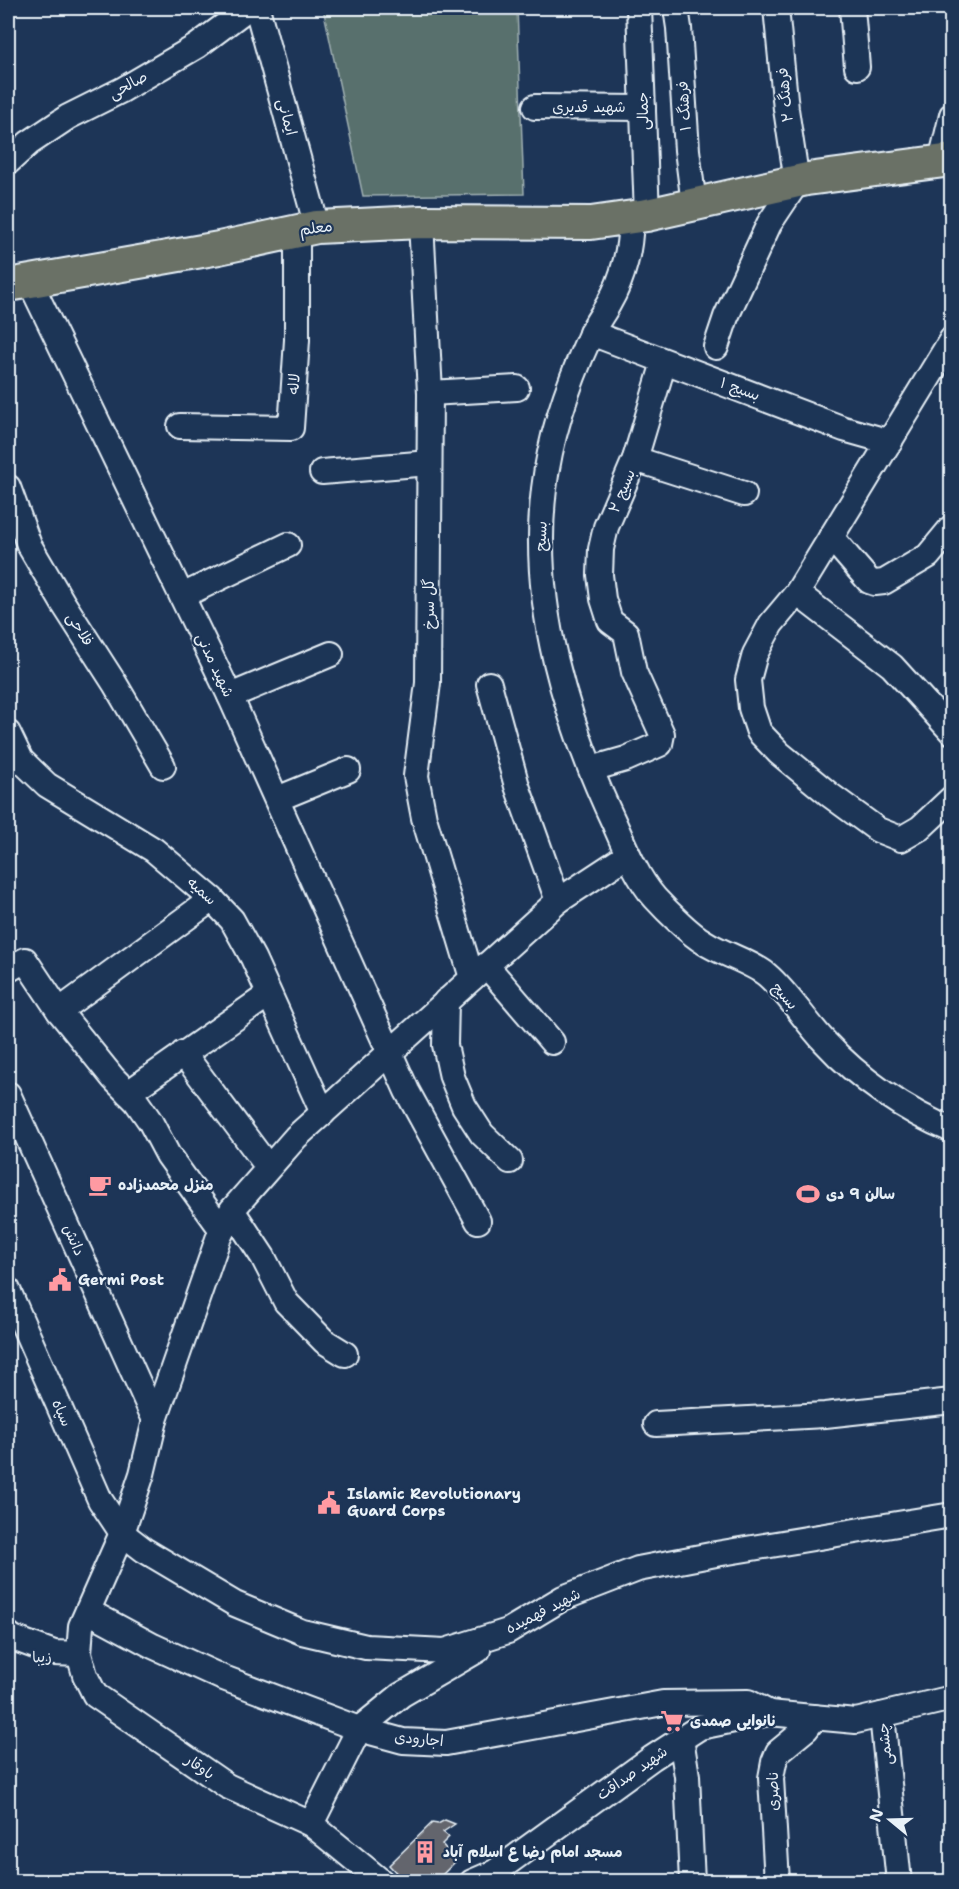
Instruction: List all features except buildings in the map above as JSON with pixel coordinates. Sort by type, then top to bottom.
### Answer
[{"type":"main road","name":"معلم","points":[[19,284],[208,250],[307,228],[421,222],[591,223],[638,216],[797,182],[946,161]]},
{"type":"street","name":"صالحی","points":[[8,162],[29,143],[68,117],[122,90],[197,46],[248,8]]},
{"type":"street","name":"ایمانی","points":[[257,8],[307,228]]},
{"type":"street","name":"جمالی","points":[[638,216],[643,108],[639,8]]},
{"type":"street","name":"فرهنگ ۱","points":[[676,8],[687,150],[694,204]]},
{"type":"street","name":"فرهنگ ۲","points":[[776,8],[786,109],[797,182]]},
{"type":"street","points":[[852,8],[857,67]]},
{"type":"street","name":"شهید قدیری","points":[[535,107],[643,108]]},
{"type":"street","points":[[946,161],[951,115]]},
{"type":"street","points":[[716,347],[726,316],[769,224],[797,182]]},
{"type":"street","name":"بسیح","points":[[628,855],[602,797],[571,714],[549,635],[540,554],[544,488],[557,427],[571,381],[591,333],[618,284],[631,231],[638,216]]},
{"type":"street","name":"گل سرخ","points":[[421,222],[430,393],[428,683],[417,776],[427,829],[479,971]]},
{"type":"street","name":"لاله","points":[[180,426],[291,428],[307,228]]},
{"type":"street","name":"شهید مدنی","points":[[19,284],[182,596],[230,696],[412,1100],[478,1221]]},
{"type":"street","name":"بسیج ۱","points":[[591,333],[844,429],[890,442]]},
{"type":"street","points":[[951,339],[797,593],[771,624],[755,654],[748,680],[751,708],[759,732],[779,753],[830,795],[878,830],[901,839],[920,828],[951,798]]},
{"type":"street","name":"بسیج ۲","points":[[591,769],[626,759],[660,744],[662,734],[634,672],[626,633],[610,621],[603,599],[600,549],[606,527],[635,459],[664,362]]},
{"type":"street","points":[[430,393],[517,388]]},
{"type":"street","points":[[635,459],[744,494]]},
{"type":"street","points":[[322,472],[429,463]]},
{"type":"street","name":"فلاحی","points":[[8,488],[29,545],[63,603],[116,684],[163,766]]},
{"type":"street","points":[[831,537],[869,581],[875,583],[884,582],[927,556],[951,527]]},
{"type":"street","points":[[182,596],[288,545]]},
{"type":"street","points":[[797,593],[892,666],[951,732]]},
{"type":"street","points":[[230,696],[331,654]]},
{"type":"street","points":[[489,684],[517,786],[558,901]]},
{"type":"street","name":"سمیه","points":[[8,733],[21,760],[47,785],[154,850],[212,899],[232,920],[253,958],[323,1113]]},
{"type":"street","points":[[277,799],[348,770]]},
{"type":"street","points":[[227,1220],[268,1167],[296,1137],[558,901],[628,855]]},
{"type":"street","name":"بسیج","points":[[628,855],[653,896],[702,941],[766,974],[827,1044],[866,1079],[928,1121],[951,1130]]},
{"type":"street","points":[[59,1011],[212,899]]},
{"type":"street","points":[[8,970],[25,960],[59,1011],[150,1121],[168,1155],[263,1257],[286,1302],[324,1341],[345,1354]]},
{"type":"street","points":[[479,971],[552,1042]]},
{"type":"street","points":[[128,1093],[268,995]]},
{"type":"street","points":[[446,1001],[445,1045],[452,1077],[464,1106],[482,1134],[510,1161]]},
{"type":"street","points":[[183,1053],[268,1167]]},
{"type":"street","name":"دانش","points":[[8,1094],[155,1420]]},
{"type":"street","name":"باوقار","points":[[227,1220],[155,1420],[142,1474],[122,1533],[81,1626],[79,1654],[85,1675],[95,1695],[226,1786],[311,1824],[382,1881]]},
{"type":"street","name":"سپاه","points":[[8,1290],[100,1500],[122,1533]]},
{"type":"street","points":[[656,1424],[825,1415],[951,1401]]},
{"type":"street","name":"شهید فهمیده","points":[[122,1533],[144,1550],[235,1604],[302,1632],[366,1647],[446,1651],[508,1631],[563,1598],[638,1569],[951,1515]]},
{"type":"street","name":"اجارودی","points":[[88,1611],[153,1646],[221,1677],[359,1729],[403,1741],[446,1743],[663,1703],[748,1702],[770,1713]]},
{"type":"street","points":[[311,1824],[359,1729],[401,1695],[443,1672],[508,1631]]},
{"type":"street","points":[[8,1634],[54,1653],[79,1654]]},
{"type":"street","name":"زیبا","points":[[8,1651],[28,1659],[79,1654]]},
{"type":"street","name":"شهید صداقت","points":[[472,1881],[495,1872],[700,1726],[770,1713],[856,1721],[951,1698]]},
{"type":"street","name":"چشمی","points":[[882,1715],[899,1881]]},
{"type":"street","name":"ناصری","points":[[777,1881],[771,1778],[774,1762],[778,1752],[806,1729],[815,1717]]},
{"type":"street","points":[[681,1739],[687,1776],[692,1881]]},
{"type":"green space","points":[[323,8],[517,8],[524,194],[363,196]]},
{"type":"place","name":"منزل محمدزاده","points":[[100,1185]]},
{"type":"place","name":"سالن 9 دی","points":[[808,1194]]},
{"type":"place","name":"Germi Post","points":[[60,1280]]},
{"type":"place","name":"Islamic Revolutionary Guard Corps","points":[[329,1503]]},
{"type":"place","name":"نانوایی صمدی","points":[[672,1721]]},
{"type":"place","name":"مسجد امام رضا ع اسلام آباد","points":[[425,1852]]}]
